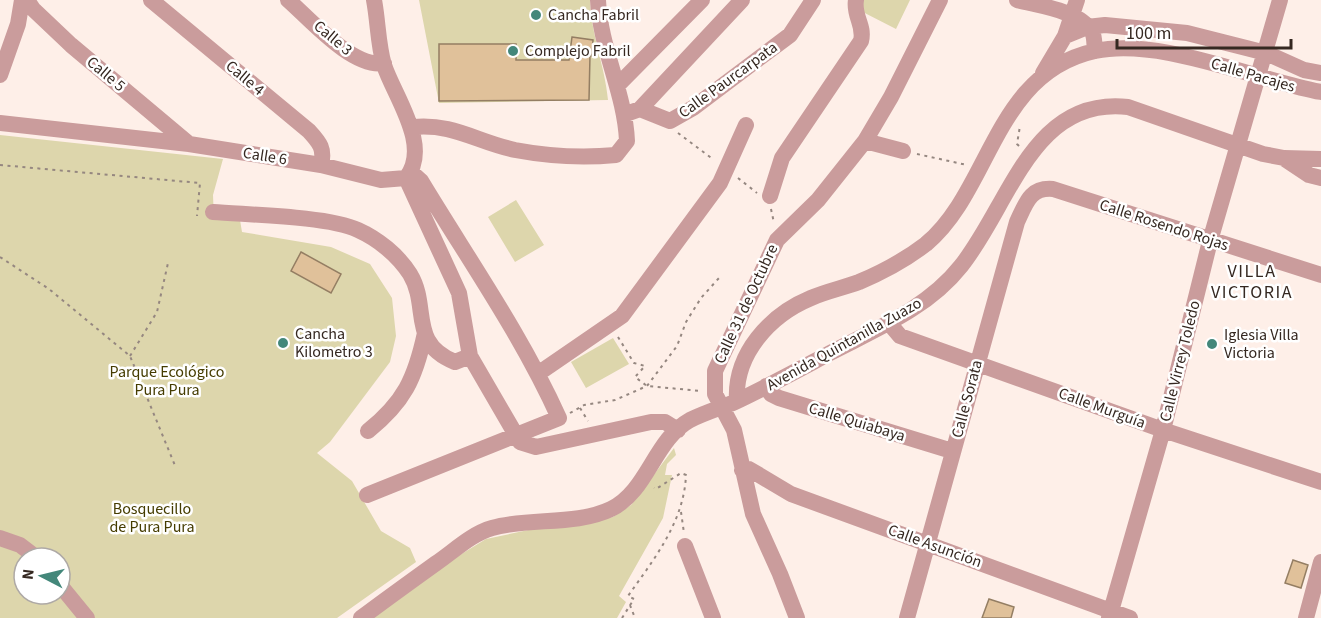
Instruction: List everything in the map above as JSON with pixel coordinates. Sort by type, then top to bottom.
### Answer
[{"type":"street","points":[[0,75],[18,24],[22,0]]},
{"type":"street","name":"Calle 5","points":[[27,0],[33,9],[71,45],[189,144]]},
{"type":"street","name":"Calle 4","points":[[151,0],[309,131],[321,144],[324,154],[321,165]]},
{"type":"street","name":"Calle 3","points":[[288,0],[349,53],[366,63],[384,63]]},
{"type":"street","points":[[374,0],[384,63],[413,128],[408,175],[459,293],[470,356],[516,435],[527,446],[536,447],[651,422],[665,422],[678,430]]},
{"type":"street","points":[[598,0],[604,39],[617,86],[633,111]]},
{"type":"street","points":[[617,86],[702,0]]},
{"type":"street","points":[[413,128],[441,126],[517,150],[595,157],[616,155],[623,150],[627,141],[633,111],[742,0]]},
{"type":"street","name":"Calle Paurcarpata","points":[[633,111],[670,121],[693,108],[790,35],[813,0]]},
{"type":"street","points":[[770,196],[782,158],[861,41],[863,32],[855,14],[856,0]]},
{"type":"street","name":"Calle 31 de Octubre","points":[[725,401],[715,371],[777,240],[818,201],[865,141],[891,97],[940,0]]},
{"type":"street","points":[[1017,0],[1075,8],[1092,32],[1087,54],[1071,51],[1065,36]]},
{"type":"street","name":"Calle Virrey Toledo","points":[[1111,615],[1163,430],[1210,241],[1280,0]]},
{"type":"street","points":[[797,618],[753,514],[725,401],[742,364],[761,332],[795,306],[872,276],[916,252],[931,239],[957,207],[978,167],[1029,88],[1039,79],[1065,36],[1075,8]]},
{"type":"street","name":"Calle Pacajes","points":[[1065,36],[1087,27],[1105,25],[1187,33],[1266,53],[1304,70],[1321,73]]},
{"type":"street","name":"Calle Pacajes","points":[[1039,79],[1087,54],[1129,49],[1188,57],[1259,78],[1321,92]]},
{"type":"street","name":"Avenida Quintanilla Zuazo","points":[[360,618],[481,532],[523,522],[600,514],[621,503],[641,480],[663,446],[689,421],[725,401],[766,386],[915,308],[952,277],[963,264],[1040,142],[1058,123],[1075,113],[1110,105],[1128,107],[1239,147],[1284,159],[1321,159]]},
{"type":"street","name":"Calle 6","points":[[0,123],[189,144],[321,165],[381,180],[408,175]]},
{"type":"street","points":[[539,373],[622,316],[728,169],[746,125]]},
{"type":"street","points":[[865,141],[903,151]]},
{"type":"street","points":[[1284,159],[1309,175],[1321,178]]},
{"type":"street","points":[[367,495],[559,418],[539,373],[421,181],[408,175]]},
{"type":"street","name":"Calle Rosendo Rojas","points":[[1042,188],[1053,189],[1321,275]]},
{"type":"street","name":"Calle Sorata","points":[[907,618],[1017,222],[1028,199],[1042,188]]},
{"type":"street","points":[[213,212],[318,222],[357,229],[387,248],[410,275],[424,333],[429,344],[442,356],[455,362],[470,356]]},
{"type":"street","name":"Calle Murguía","points":[[889,323],[900,336],[1163,430],[1321,482]]},
{"type":"street","points":[[368,431],[391,412],[413,379],[424,333]]},
{"type":"street","name":"Calle Quiabaya","points":[[766,386],[771,394],[779,398],[952,451]]},
{"type":"street","name":"Calle Asunción","points":[[742,470],[749,470],[791,494],[927,543],[1111,615],[1130,618]]},
{"type":"street","points":[[0,538],[21,546]]},
{"type":"street","points":[[685,546],[713,618]]},
{"type":"street","points":[[1305,618],[1321,562]]},
{"type":"street","points":[[72,600],[87,618]]},
{"type":"path","points":[[662,120],[696,149],[728,169]]},
{"type":"path","points":[[903,151],[978,167]]},
{"type":"path","points":[[0,165],[200,183],[197,216]]},
{"type":"path","points":[[0,257],[49,290],[130,356],[176,468]]},
{"type":"path","points":[[130,356],[157,312],[168,263]]},
{"type":"path","points":[[559,418],[584,405],[615,400],[647,386],[677,346],[686,322],[701,298],[719,278]]},
{"type":"path","points":[[611,324],[634,363],[645,366],[635,377],[647,386],[725,401]]},
{"type":"path","points":[[641,480],[656,489],[681,473],[686,475],[681,509],[685,546]]},
{"type":"path","points":[[622,618],[634,599],[628,596],[671,531],[681,509]]},
{"type":"path","points":[[630,605],[635,618]]},
{"type":"green space","name":"Complejo Fabril","points":[[419,0],[590,0],[608,100],[439,103]]},
{"type":"green space","points":[[859,0],[910,0],[896,29],[855,8]]},
{"type":"green space","name":"Parque Ecológico Pura Pura","points":[[0,135],[223,159],[213,195],[214,220],[240,220],[242,232],[331,247],[370,264],[392,298],[396,336],[390,362],[330,442],[317,453],[352,481],[381,531],[410,548],[416,562],[337,618],[0,618]]},
{"type":"green space","points":[[516,200],[544,245],[515,262],[488,217]]},
{"type":"green space","points":[[613,338],[629,364],[586,388],[571,362]]},
{"type":"green space","points":[[674,448],[676,455],[667,464],[665,475],[672,475],[663,518],[619,596],[626,602],[617,618],[370,618],[437,569],[486,539],[538,528],[613,517],[631,505]]},
{"type":"building","points":[[572,37],[593,40],[592,56],[590,55],[589,100],[439,101],[439,44],[516,44],[516,60],[569,60]]},
{"type":"building","points":[[301,252],[341,274],[331,293],[291,271]]},
{"type":"building","points":[[1293,560],[1308,565],[1301,588],[1285,583]]},
{"type":"building","points":[[989,599],[1014,607],[1011,618],[982,618]]},
{"type":"place","name":"Cancha Fabril","points":[[536,15]]},
{"type":"place","name":"Complejo Fabril","points":[[513,51]]},
{"type":"place","name":"Cancha Kilometro 3","points":[[283,343]]},
{"type":"place","name":"Iglesia Villa Victoria","points":[[1212,344]]},
{"type":"district","name":"VILLA VICTORIA","points":[[1252,281]]},
{"type":"park label","name":"Bosquecillo de Pura Pura","points":[[152,518]]}]
